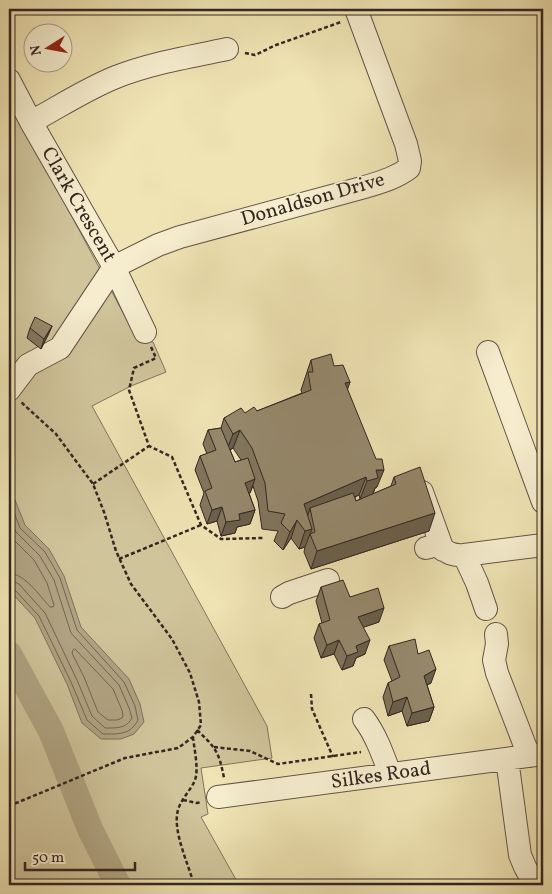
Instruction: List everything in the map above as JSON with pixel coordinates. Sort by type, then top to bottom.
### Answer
[{"type":"street","name":"Donaldson Drive","points":[[114,267],[180,236],[365,187],[388,180],[409,168],[410,161],[406,144],[357,12]]},
{"type":"street","points":[[31,122],[115,77],[147,67],[227,49]]},
{"type":"street","name":"Clark Crescent","points":[[9,80],[114,267],[144,332]]},
{"type":"street","points":[[12,394],[28,365],[60,348],[114,267]]},
{"type":"street","points":[[488,352],[543,502]]},
{"type":"street","points":[[419,482],[444,551],[477,584],[486,609]]},
{"type":"street","points":[[444,551],[543,545]]},
{"type":"street","points":[[282,597],[328,580]]},
{"type":"street","points":[[496,634],[497,644],[494,660],[497,673],[526,756],[520,855],[536,885]]},
{"type":"street","points":[[364,719],[381,749],[390,774]]},
{"type":"street","name":"Silkes Road","points":[[223,797],[526,756]]},
{"type":"path","points":[[227,49],[255,55],[357,12]]},
{"type":"path","points":[[144,332],[156,358],[134,368],[129,390],[149,446],[172,457],[201,525],[222,539],[264,538]]},
{"type":"path","points":[[9,806],[125,758],[178,748],[193,737],[201,725],[199,702],[190,673],[172,639],[131,584],[119,558],[93,484],[56,434],[12,394]]},
{"type":"path","points":[[93,484],[149,446]]},
{"type":"path","points":[[119,558],[201,525]]},
{"type":"path","points":[[311,694],[312,709],[333,757]]},
{"type":"path","points":[[198,730],[214,747],[221,762],[223,797]]},
{"type":"path","points":[[193,737],[196,779],[178,810],[177,826],[182,850],[194,885]]},
{"type":"path","points":[[214,747],[250,751],[278,764],[381,749]]},
{"type":"shaded area","points":[[9,98],[137,339],[153,342],[166,372],[131,386],[92,406],[267,726],[272,758],[201,768],[208,814],[201,817],[239,885],[9,885]]},
{"type":"water","points":[[9,485],[25,525],[49,549],[64,576],[81,627],[129,679],[140,704],[144,722],[134,734],[121,739],[101,739],[82,723],[67,684],[35,618],[9,590]]},
{"type":"building","points":[[35,317],[52,326],[44,339],[30,328]]},
{"type":"building","points":[[331,354],[334,366],[343,365],[350,382],[345,383],[376,459],[382,459],[384,470],[376,470],[378,478],[367,481],[366,477],[304,504],[312,529],[305,531],[297,520],[290,532],[281,523],[285,514],[268,511],[265,483],[252,448],[240,430],[233,434],[224,418],[241,408],[245,413],[254,407],[257,411],[311,390],[308,372],[313,372],[311,360]]},
{"type":"building","points":[[221,428],[235,462],[248,458],[255,479],[245,483],[255,510],[239,514],[240,520],[226,522],[222,507],[212,510],[205,491],[212,488],[200,456],[216,450],[208,430]]},
{"type":"building","points":[[420,467],[435,513],[317,551],[310,534],[315,532],[310,508],[353,493],[356,501],[396,484],[394,477]]},
{"type":"building","points":[[343,580],[350,597],[378,588],[384,608],[358,617],[370,640],[356,646],[358,652],[347,656],[339,640],[327,645],[319,624],[330,620],[321,587]]},
{"type":"building","points":[[415,639],[418,654],[429,650],[436,669],[424,676],[434,707],[412,713],[407,697],[393,702],[388,683],[400,677],[389,646]]},
{"type":"waterway","points":[[9,654],[51,731],[90,829],[118,885]]}]
